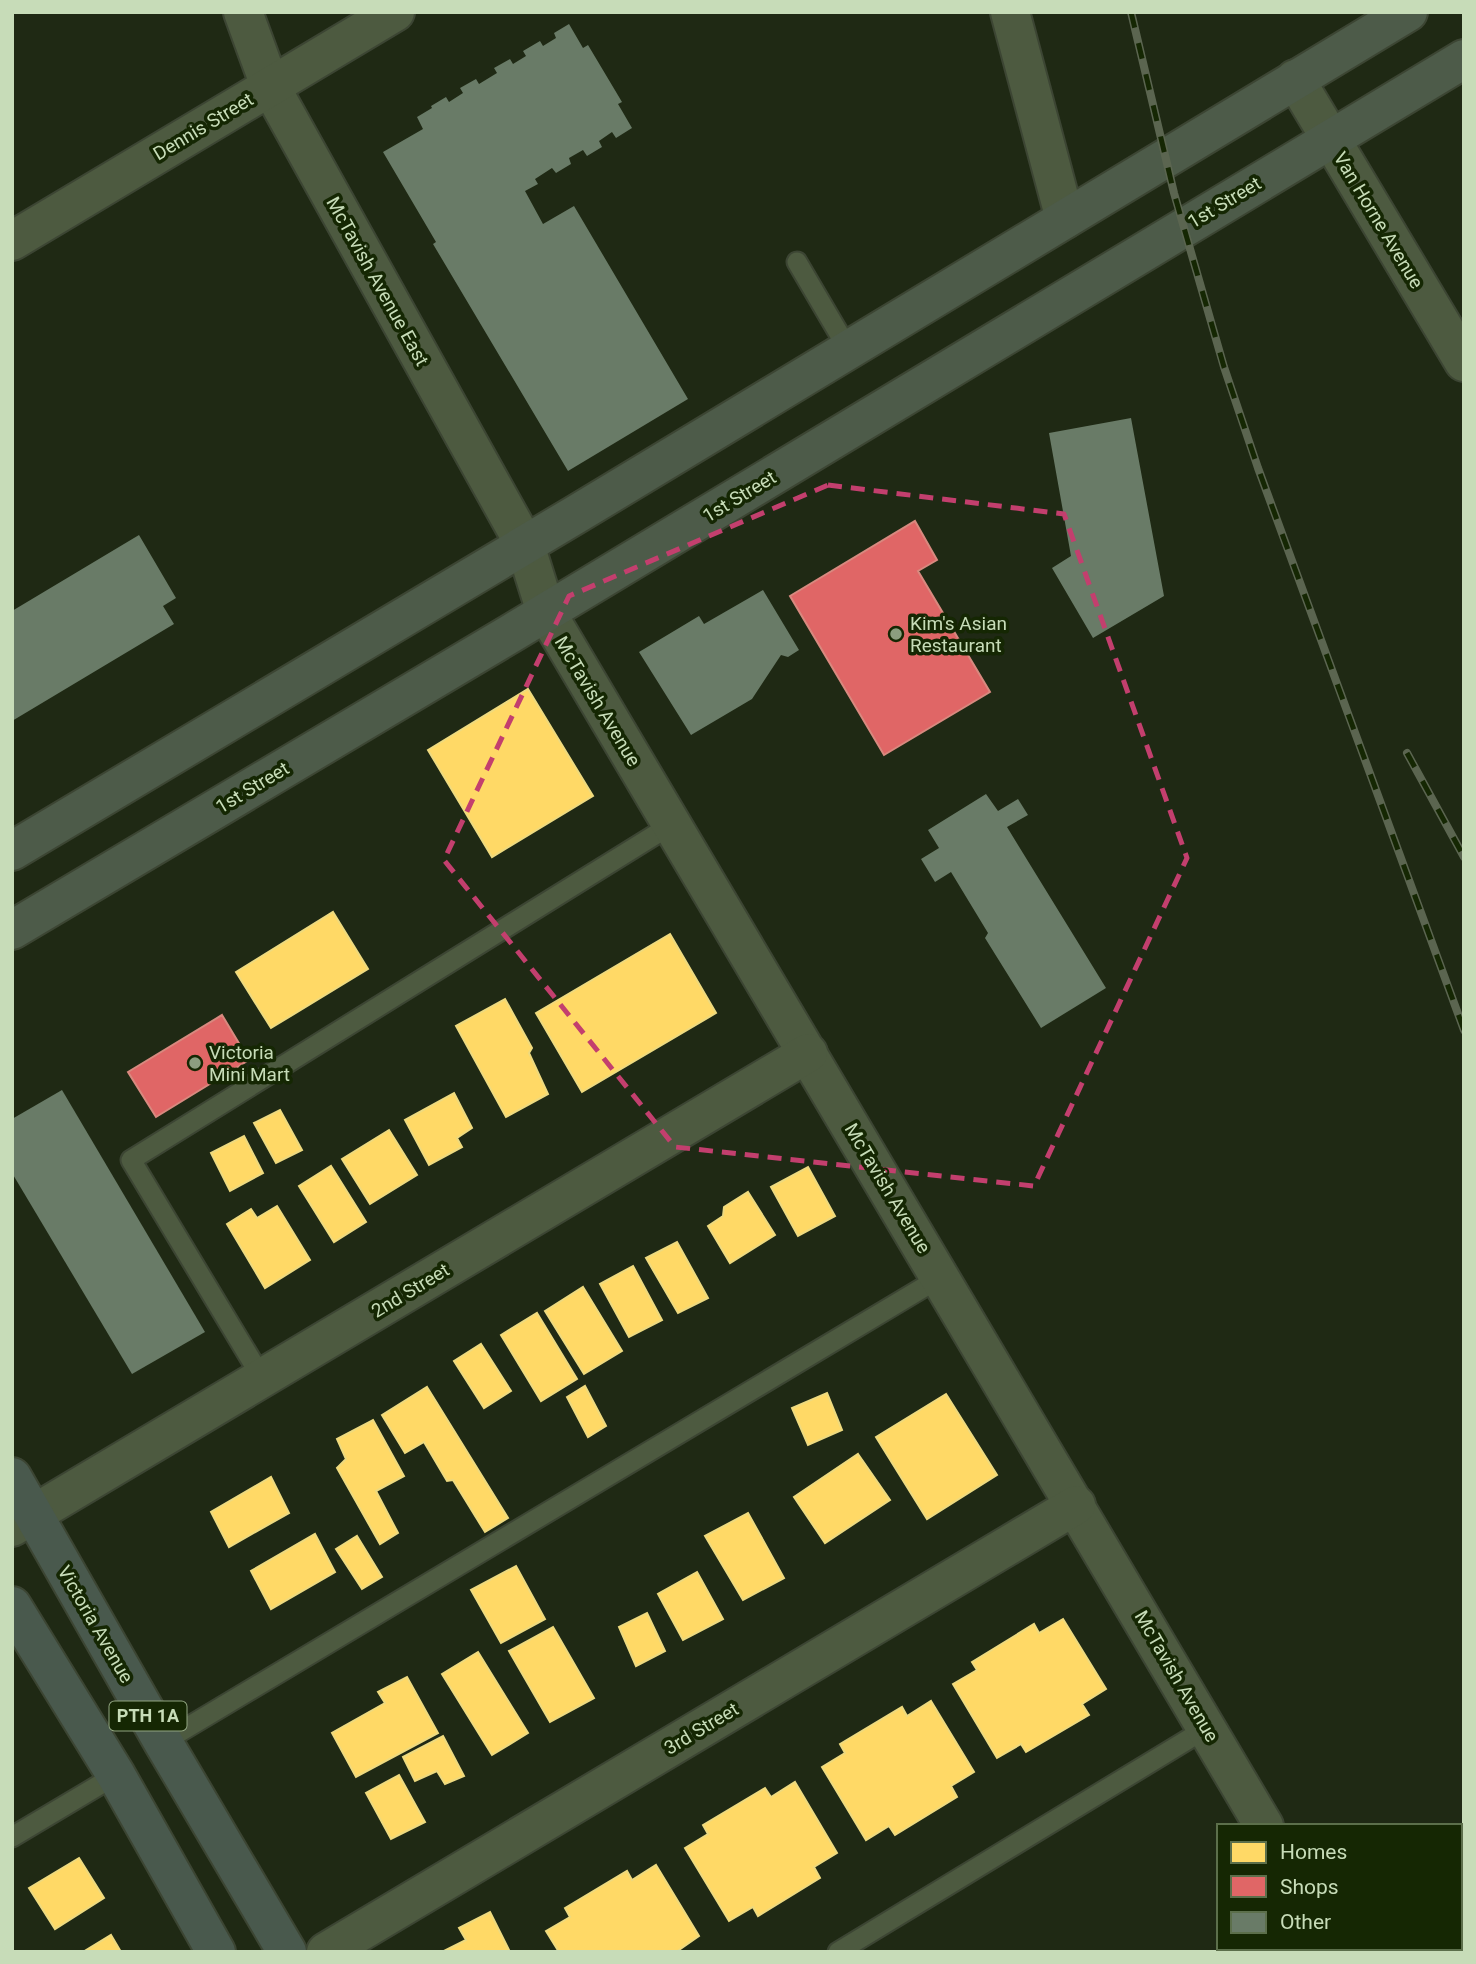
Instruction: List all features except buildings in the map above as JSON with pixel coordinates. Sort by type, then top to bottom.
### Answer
[{"type":"main road","points":[[12,851],[1408,12]]},
{"type":"main road","name":"1st Street","points":[[12,930],[1464,59]]},
{"type":"main road","name":"Victoria Avenue","points":[[12,1477],[23,1521],[163,1742],[287,1952]]},
{"type":"main road","name":"PTH 1A","points":[[12,1606],[116,1775],[216,1952]]},
{"type":"street","name":"McTavish Avenue East","points":[[243,12],[270,86],[525,545]]},
{"type":"street","name":"Dennis Street","points":[[12,240],[395,12]]},
{"type":"street","points":[[1010,12],[1065,219]]},
{"type":"street","name":"Van Horne Avenue","points":[[1296,79],[1464,362]]},
{"type":"street","name":"McTavish Avenue","points":[[525,545],[546,612],[1263,1824]]},
{"type":"street","name":"2nd Street","points":[[23,1521],[808,1053]]},
{"type":"street","name":"3rd Street","points":[[326,1952],[1076,1505]]},
{"type":"lane","points":[[797,262],[848,349]]},
{"type":"lane","points":[[262,1378],[131,1160],[671,825]]},
{"type":"lane","points":[[163,1742],[941,1277]]},
{"type":"lane","points":[[838,1952],[1207,1728]]},
{"type":"lane","points":[[12,1837],[116,1775]]},
{"type":"highlighted area","points":[[828,485],[1064,514],[1187,858],[1034,1186],[675,1147],[444,860],[569,596]]},
{"type":"railway","points":[[1131,12],[1174,193],[1224,367],[1258,468],[1464,1030]]},
{"type":"railway","points":[[1407,753],[1464,857]]},
{"type":"place","name":"Kim's Asian Restaurant","points":[[896,634]]},
{"type":"place","name":"Victoria Mini Mart","points":[[195,1063]]}]
